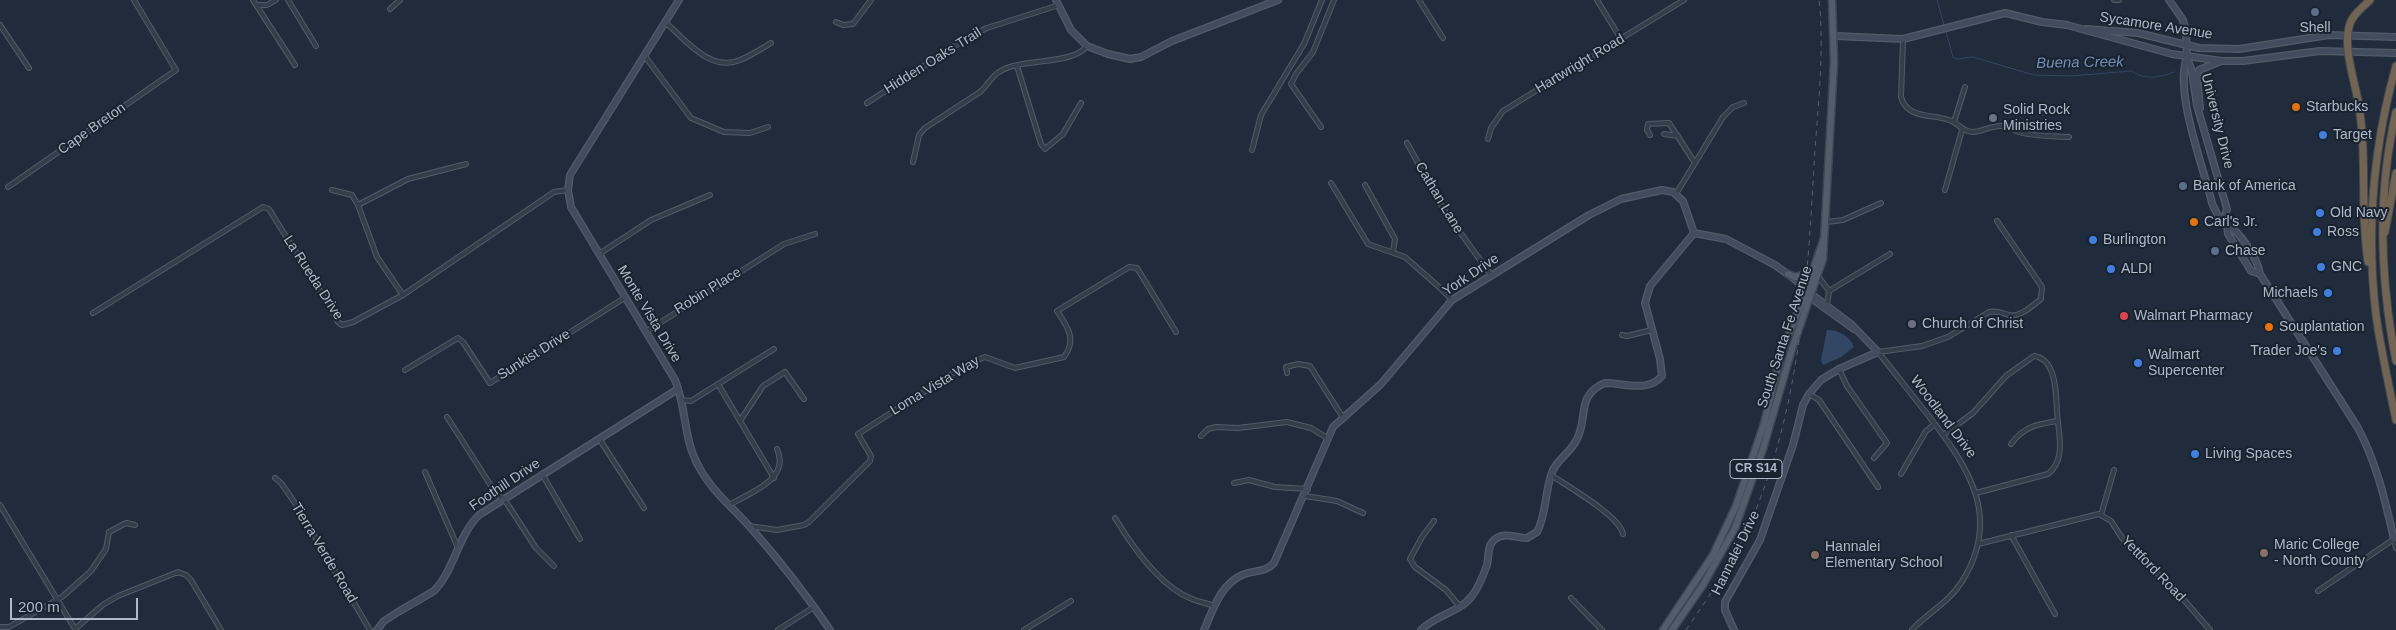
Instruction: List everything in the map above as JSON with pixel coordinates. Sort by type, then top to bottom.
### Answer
[{"type":"highway","points":[[2370,0],[2351,21],[2348,28],[2349,52],[2362,121],[2363,213],[2366,247],[2396,420]]},
{"type":"highway","points":[[2376,307],[2371,239],[2374,180],[2381,125],[2396,66]]},
{"type":"highway","points":[[2396,112],[2387,163],[2382,239],[2386,302],[2396,361]]},
{"type":"highway","points":[[2382,239],[2388,224],[2396,173]]},
{"type":"main road","name":"South Santa Fe Avenue","points":[[1672,630],[1702,585],[1735,528],[1763,449],[1781,384],[1781,365],[1818,276],[1825,251],[1824,238],[1835,36],[1832,0]]},
{"type":"main road","name":"South Santa Fe Avenue","points":[[1663,630],[1697,581],[1728,525],[1764,424],[1780,357],[1797,311],[1810,294],[1812,272],[1824,238]]},
{"type":"main road","points":[[1788,274],[1795,277],[1812,272]]},
{"type":"street","name":"Cape Breton","points":[[8,187],[176,70],[134,0]]},
{"type":"street","points":[[254,0],[295,65]]},
{"type":"street","points":[[257,5],[267,4],[276,0]]},
{"type":"street","points":[[288,0],[316,46]]},
{"type":"street","points":[[390,9],[400,0]]},
{"type":"street","points":[[568,190],[570,175],[578,158],[679,0]]},
{"type":"street","points":[[836,22],[843,25],[853,24],[871,0]]},
{"type":"street","points":[[1058,3],[1071,30],[1087,46],[1121,58],[1137,58],[1172,41],[1278,0]]},
{"type":"street","points":[[1252,150],[1262,115],[1304,44],[1322,0]]},
{"type":"street","points":[[1321,126],[1291,84],[1296,74],[1313,52],[1334,0]]},
{"type":"street","points":[[1419,0],[1443,38]]},
{"type":"street","points":[[1597,0],[1621,39]]},
{"type":"street","name":"Hartwright Road","points":[[1488,139],[1491,128],[1503,110],[1684,0]]},
{"type":"street","points":[[2114,0],[2119,0]]},
{"type":"street","name":"University Drive","points":[[2168,0],[2183,20],[2187,57],[2192,72],[2199,113],[2227,209],[2226,222],[2228,234],[2251,271],[2260,274]]},
{"type":"street","name":"Hidden Oaks Trail","points":[[867,103],[970,36],[987,28],[1058,3]]},
{"type":"street","points":[[1835,36],[1903,39],[2005,13],[2082,29]]},
{"type":"street","points":[[665,22],[705,57],[724,63],[739,60],[771,43]]},
{"type":"street","points":[[0,25],[29,68]]},
{"type":"street","name":"Sycamore Avenue","points":[[2082,29],[2138,33],[2199,48],[2239,49],[2329,35],[2396,37]]},
{"type":"street","name":"Sycamore Avenue","points":[[2082,29],[2134,45],[2187,57],[2222,61],[2244,61],[2312,52],[2396,53]]},
{"type":"street","points":[[1903,39],[1901,97],[1904,105],[1919,115],[1954,122],[1962,130],[1975,132],[1994,125],[2005,126],[2019,132],[2034,135],[2069,137]]},
{"type":"street","points":[[913,162],[919,135],[925,128],[980,92],[989,85],[997,73],[1017,66],[1077,54],[1087,46]]},
{"type":"street","points":[[644,55],[692,118],[724,132],[750,133],[768,127]]},
{"type":"street","name":"University Drive","points":[[2187,57],[2182,70],[2187,108],[2212,203],[2218,216],[2236,228],[2259,266],[2260,274],[2358,428],[2371,452],[2380,478],[2396,548]]},
{"type":"street","points":[[2199,113],[2201,101],[2197,76],[2199,70],[2222,61]]},
{"type":"street","points":[[1017,66],[1041,144],[1045,149],[1063,134],[1081,104]]},
{"type":"street","points":[[1954,122],[1965,87]]},
{"type":"street","points":[[1694,233],[1683,201],[1676,194],[1723,116],[1733,107],[1744,103]]},
{"type":"street","points":[[1650,135],[1646,130],[1648,124],[1668,123],[1695,163]]},
{"type":"street","points":[[1945,190],[1962,130]]},
{"type":"street","points":[[1664,134],[1678,136]]},
{"type":"street","name":"Cathan Lane","points":[[1407,143],[1444,210],[1491,275]]},
{"type":"street","points":[[358,205],[408,179],[466,164]]},
{"type":"street","points":[[1331,184],[1368,244],[1405,257],[1452,300]]},
{"type":"street","points":[[1365,185],[1395,239],[1393,252]]},
{"type":"street","points":[[332,190],[352,195],[358,205],[376,257],[403,295]]},
{"type":"street","name":"Monte Vista Drive","points":[[568,190],[571,207],[647,331],[678,389],[682,400],[686,436],[694,458],[706,478],[749,526],[814,607],[830,630]]},
{"type":"street","name":"La Rueda Drive","points":[[93,313],[263,207],[269,209],[340,324],[352,322],[403,295],[554,192],[568,190]]},
{"type":"street","name":"York Drive","points":[[1204,630],[1214,606],[1228,584],[1242,575],[1269,568],[1274,563],[1308,489],[1327,438],[1342,416],[1381,384],[1452,300],[1613,202],[1662,190],[1676,194]]},
{"type":"street","points":[[599,254],[651,220],[710,195]]},
{"type":"street","points":[[1826,222],[1843,220],[1881,203]]},
{"type":"street","points":[[1878,352],[1922,346],[1948,337],[1989,312],[1995,310],[2015,315],[2027,310],[2041,299],[2042,286],[1997,221]]},
{"type":"street","points":[[1694,233],[1716,236],[1737,244],[1788,274],[1810,294]]},
{"type":"street","points":[[1421,630],[1431,622],[1466,604],[1478,588],[1486,566],[1489,549],[1495,539],[1506,535],[1527,538],[1537,532],[1551,475],[1556,464],[1576,442],[1582,427],[1586,399],[1596,387],[1605,383],[1624,386],[1651,384],[1662,376],[1660,359],[1645,303],[1650,286],[1694,233]]},
{"type":"street","name":"Robin Place","points":[[647,331],[770,252],[800,237],[815,234]]},
{"type":"street","points":[[1829,291],[1890,254]]},
{"type":"street","name":"Loma Vista Way","points":[[749,526],[777,530],[804,526],[870,461],[871,456],[858,434],[969,363],[985,357],[1015,368],[1064,357],[1069,350],[1072,340],[1069,330],[1057,311],[1129,267],[1138,268],[1176,332]]},
{"type":"street","points":[[1818,276],[1829,291],[1827,305]]},
{"type":"street","name":"Woodland Drive","points":[[1810,294],[1850,328],[1855,329]]},
{"type":"street","name":"Woodland Drive","points":[[1810,294],[1827,305],[1878,352],[1943,435],[1969,474],[1976,493],[1980,520],[1978,544],[1970,568],[1960,584],[1944,603],[1912,630]]},
{"type":"street","name":"Sunkist Drive","points":[[405,370],[458,338],[463,342],[490,383],[626,297]]},
{"type":"street","points":[[1622,334],[1627,336],[1652,330]]},
{"type":"street","points":[[682,400],[691,401],[774,349]]},
{"type":"street","name":"Hannalei Drive","points":[[1734,630],[1724,610],[1725,602],[1760,540],[1793,445],[1803,405],[1820,380],[1839,369],[1878,352]]},
{"type":"street","points":[[1943,435],[1973,413],[2006,376],[2034,356],[2042,359],[2054,378],[2057,391],[2061,440],[2054,469],[2048,474],[1976,493]]},
{"type":"street","points":[[1287,373],[1286,367],[1298,364],[1310,366],[1342,416]]},
{"type":"street","points":[[1839,369],[1847,386],[1887,444],[1874,458]]},
{"type":"street","points":[[742,425],[741,418],[756,393],[763,386],[785,372],[804,399]]},
{"type":"street","points":[[718,384],[774,478]]},
{"type":"street","name":"Foothill Drive","points":[[377,630],[384,621],[434,591],[446,576],[470,525],[479,516],[542,474],[600,440],[678,389]]},
{"type":"street","points":[[1809,394],[1819,400],[1878,487]]},
{"type":"street","points":[[447,416],[497,495],[504,499],[536,548],[554,566]]},
{"type":"street","points":[[2012,444],[2019,433],[2029,426],[2058,421]]},
{"type":"street","points":[[1201,436],[1208,429],[1216,427],[1238,428],[1287,422],[1311,428],[1327,438]]},
{"type":"street","points":[[1901,474],[1926,431],[1935,424]]},
{"type":"street","points":[[600,440],[644,508]]},
{"type":"street","points":[[729,505],[774,478],[780,465],[777,449]]},
{"type":"street","points":[[1978,544],[2087,516],[2101,515],[2114,470]]},
{"type":"street","points":[[426,472],[458,548]]},
{"type":"street","points":[[542,474],[580,539]]},
{"type":"street","points":[[1551,475],[1610,516],[1621,527],[1623,534]]},
{"type":"street","name":"Tierra Verde Road","points":[[275,478],[293,500],[370,630]]},
{"type":"street","points":[[1234,483],[1249,480],[1275,487],[1308,489]]},
{"type":"street","points":[[1304,496],[1332,500],[1363,513]]},
{"type":"street","points":[[0,505],[76,630],[104,604],[118,596],[178,572],[186,575],[191,580],[221,630]]},
{"type":"street","name":"Yettford Road","points":[[2101,515],[2110,521],[2138,556],[2172,586],[2210,630]]},
{"type":"street","points":[[1115,518],[1133,546],[1155,572],[1188,597],[1214,606]]},
{"type":"street","points":[[1434,521],[1422,537],[1410,559],[1415,566],[1446,590],[1460,607]]},
{"type":"street","points":[[0,627],[9,627],[57,600],[98,563],[106,549],[110,530],[126,523],[135,526]]},
{"type":"street","points":[[2011,535],[2055,614]]},
{"type":"street","points":[[2318,591],[2394,539]]},
{"type":"street","points":[[1571,598],[1602,630]]},
{"type":"street","points":[[1024,630],[1071,602]]},
{"type":"street","points":[[778,630],[814,607]]},
{"type":"water","points":[[1827,330],[1843,334],[1854,347],[1841,357],[1823,365],[1821,360]]},
{"type":"waterway","name":"Buena Creek","points":[[1937,0],[1944,25]]},
{"type":"waterway","name":"Buena Creek","points":[[1946,32],[1953,57],[1957,59],[1973,57],[2034,75],[2071,76],[2131,71],[2142,76],[2152,77],[2174,72]]},
{"type":"railway","points":[[1686,630],[1728,567],[1749,526],[1766,483],[1790,395],[1798,350],[1808,258],[1821,62],[1819,0]]},
{"type":"place","name":"Shell","points":[[2315,12]]},
{"type":"place","name":"Starbucks","points":[[2296,107]]},
{"type":"place","name":"Solid Rock Ministries","points":[[1993,118]]},
{"type":"place","name":"Target","points":[[2323,135]]},
{"type":"place","name":"Bank of America","points":[[2183,186]]},
{"type":"place","name":"Old Navy","points":[[2320,213]]},
{"type":"place","name":"Carl's Jr.","points":[[2194,222]]},
{"type":"place","name":"Ross","points":[[2317,232]]},
{"type":"place","name":"Burlington","points":[[2093,240]]},
{"type":"place","name":"Chase","points":[[2215,251]]},
{"type":"place","name":"GNC","points":[[2321,267]]},
{"type":"place","name":"ALDI","points":[[2111,269]]},
{"type":"place","name":"Michaels","points":[[2328,293]]},
{"type":"place","name":"Walmart Pharmacy","points":[[2124,316]]},
{"type":"place","name":"Church of Christ","points":[[1912,324]]},
{"type":"place","name":"Souplantation","points":[[2269,327]]},
{"type":"place","name":"Trader Joe's","points":[[2337,351]]},
{"type":"place","name":"Walmart Supercenter","points":[[2138,363]]},
{"type":"place","name":"Living Spaces","points":[[2195,454]]},
{"type":"place","name":"Maric College - North County","points":[[2264,553]]},
{"type":"place","name":"Hannalei Elementary School","points":[[1815,555]]}]
